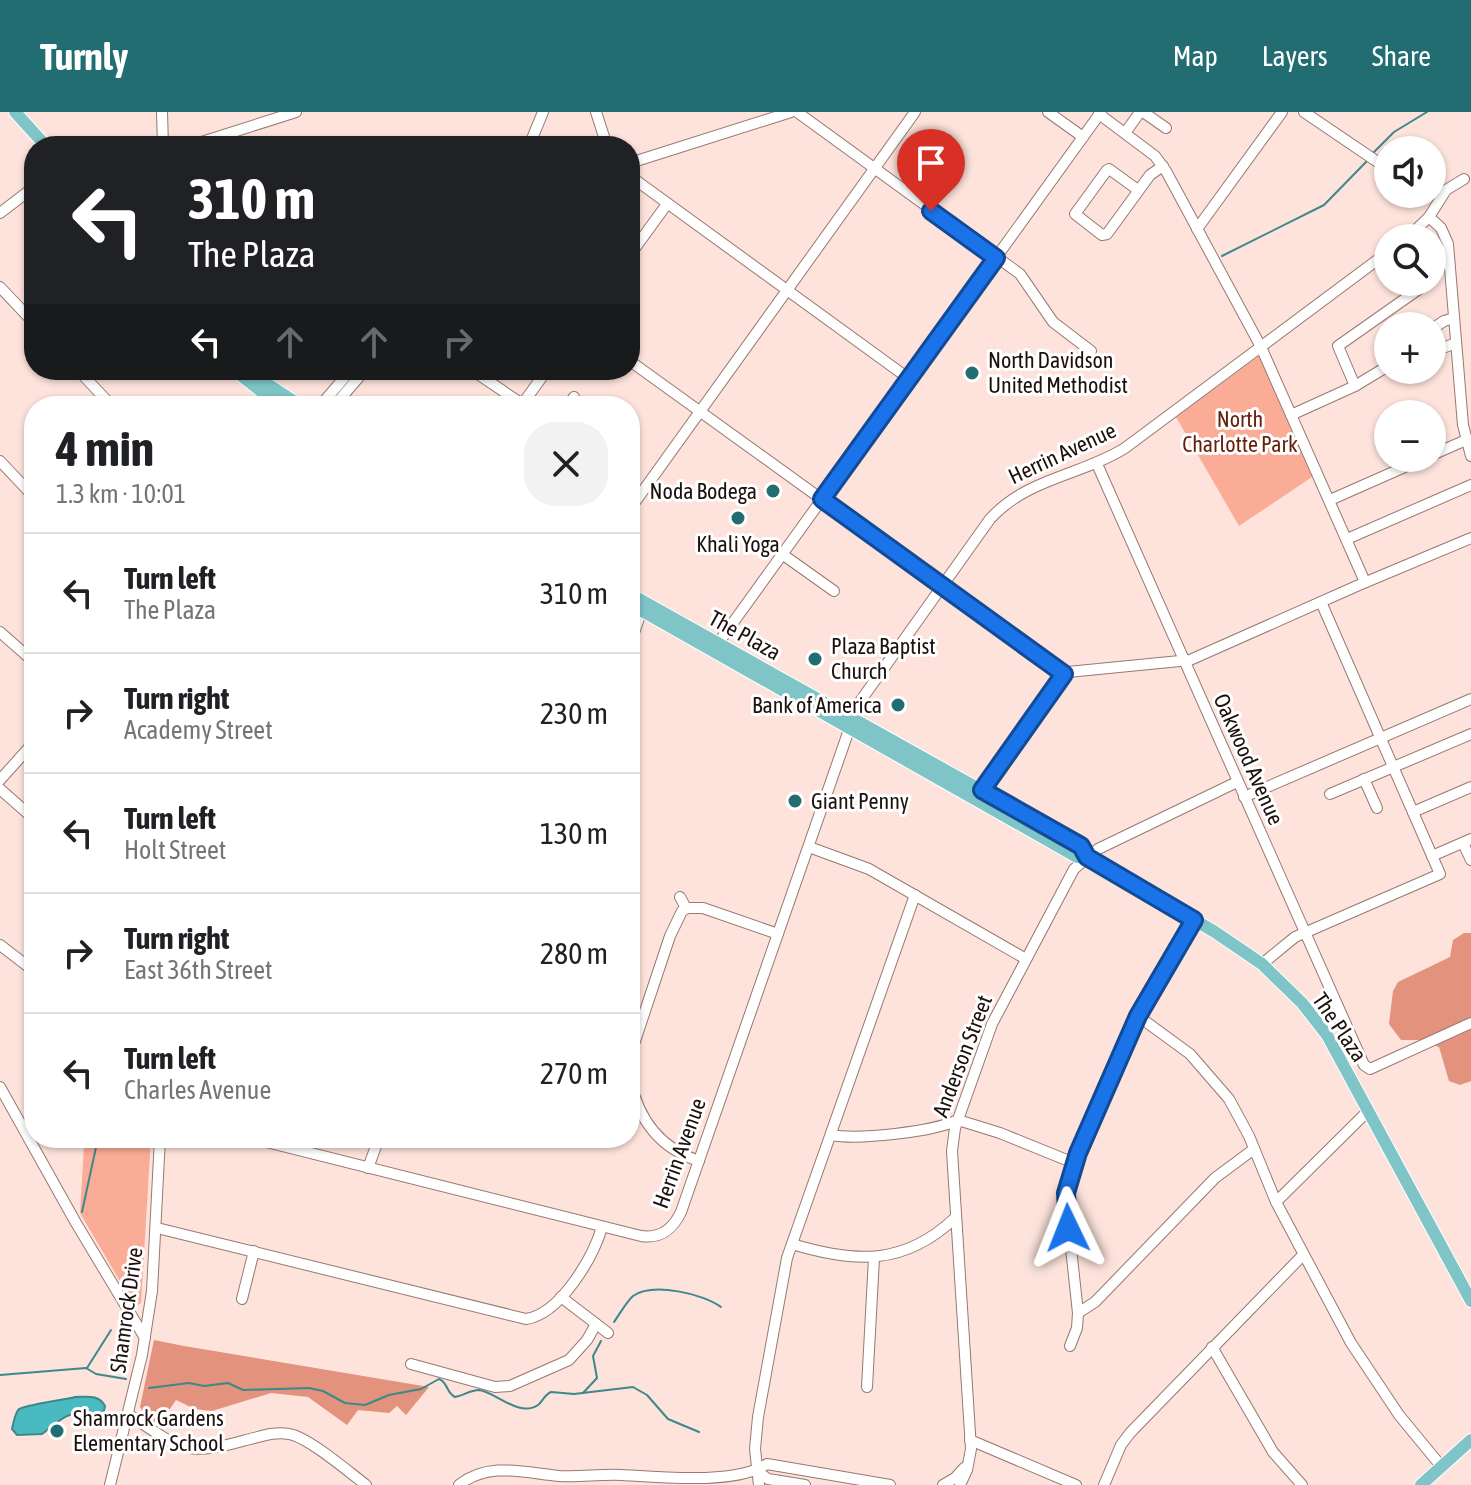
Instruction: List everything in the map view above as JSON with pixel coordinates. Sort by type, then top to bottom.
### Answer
[{"type":"main road","points":[[15,112],[37,136]]},
{"type":"main road","points":[[247,380],[267,396]]},
{"type":"main road","points":[[261,380],[286,396]]},
{"type":"main road","name":"The Plaza","points":[[640,607],[849,722],[1077,857],[1087,857],[1262,964],[1302,1003],[1327,1035],[1471,1301]]},
{"type":"main road","name":"The Plaza","points":[[849,722],[982,790],[1081,846],[1087,857]]},
{"type":"main road","points":[[1421,1485],[1471,1440]]},
{"type":"street","points":[[162,112],[163,136]]},
{"type":"street","points":[[220,136],[296,112]]},
{"type":"street","points":[[533,136],[543,112]]},
{"type":"street","points":[[596,112],[604,136]]},
{"type":"street","points":[[640,159],[760,116],[791,112]]},
{"type":"street","points":[[797,112],[1020,274],[1053,322],[1091,351]]},
{"type":"street","points":[[640,495],[915,112]]},
{"type":"street","points":[[1048,112],[1083,137]]},
{"type":"street","points":[[1125,133],[1142,112],[1166,128]]},
{"type":"street","points":[[1197,229],[1282,112]]},
{"type":"street","points":[[1304,112],[1374,160]]},
{"type":"street","points":[[716,647],[1100,113],[1155,156],[1163,166],[1261,347],[1365,582]]},
{"type":"street","points":[[1138,190],[1107,170],[1075,214],[1102,235],[1107,234],[1150,175],[1163,166]]},
{"type":"street","points":[[1422,224],[1446,190],[1464,179]]},
{"type":"street","points":[[640,184],[908,378]]},
{"type":"street","points":[[0,213],[24,195]]},
{"type":"street","points":[[640,241],[667,204]]},
{"type":"street","points":[[1429,217],[1446,235],[1466,440],[1471,456]]},
{"type":"street","name":"Herrin Avenue","points":[[293,1148],[646,1237],[666,1232],[681,1212],[809,847],[849,722],[990,519],[1012,498],[1031,487],[1097,464],[1125,448],[1374,262]]},
{"type":"street","points":[[1446,270],[1450,267]]},
{"type":"street","points":[[0,287],[24,312]]},
{"type":"street","points":[[1355,386],[1338,346],[1409,296]]},
{"type":"street","points":[[1446,320],[1454,318]]},
{"type":"street","points":[[1446,347],[1456,343]]},
{"type":"street","points":[[640,368],[1064,674]]},
{"type":"street","points":[[1291,415],[1374,374]]},
{"type":"street","points":[[87,380],[103,396]]},
{"type":"street","points":[[329,396],[342,380]]},
{"type":"street","points":[[343,396],[356,380]]},
{"type":"street","points":[[487,380],[510,396]]},
{"type":"street","points":[[1446,449],[1466,440]]},
{"type":"street","points":[[0,461],[24,486]]},
{"type":"street","name":"Oakwood Avenue","points":[[1097,464],[1367,1069],[1471,1023]]},
{"type":"street","points":[[1330,500],[1393,472]]},
{"type":"street","points":[[1347,539],[1471,485]]},
{"type":"street","points":[[982,790],[1064,674],[1075,669],[1184,661],[1471,539]]},
{"type":"street","points":[[782,554],[834,591]]},
{"type":"street","points":[[1262,964],[1295,937],[1440,874],[1321,602]]},
{"type":"street","points":[[0,632],[24,653]]},
{"type":"street","points":[[1244,797],[1471,699]]},
{"type":"street","points":[[1330,794],[1471,734]]},
{"type":"street","points":[[0,780],[24,753]]},
{"type":"street","points":[[1364,779],[1377,808]]},
{"type":"street","name":"Anderson Street","points":[[960,1485],[967,1470],[970,1440],[952,1151],[958,1120],[992,1024],[1074,869],[1099,849],[1237,782]]},
{"type":"street","points":[[1413,812],[1471,787]]},
{"type":"street","points":[[0,789],[24,810]]},
{"type":"street","points":[[1432,856],[1467,841],[1471,860]]},
{"type":"street","points":[[809,847],[869,869],[1026,959]]},
{"type":"street","points":[[759,1485],[755,1449],[758,1417],[778,1297],[792,1244],[915,895]]},
{"type":"street","points":[[680,897],[686,908]]},
{"type":"street","points":[[640,1026],[670,936],[679,915],[686,908],[703,908],[778,934]]},
{"type":"street","points":[[1070,1346],[1077,1328],[1078,1313],[1066,1202],[1068,1180],[1138,1016],[1194,920]]},
{"type":"street","points":[[0,945],[24,963]]},
{"type":"street","points":[[1138,1016],[1181,1046],[1209,1073],[1231,1101],[1303,1255],[1372,1377],[1441,1466]]},
{"type":"street","points":[[0,1087],[24,1126]]},
{"type":"street","points":[[1276,1202],[1368,1111]]},
{"type":"street","points":[[640,1112],[650,1128],[672,1148],[699,1161]]},
{"type":"street","points":[[831,1135],[859,1136],[943,1127],[958,1120],[1000,1133],[1074,1163]]},
{"type":"street","points":[[37,1148],[145,1338]]},
{"type":"street","name":"Shamrock Drive","points":[[110,1485],[145,1338],[154,1274],[160,1148]]},
{"type":"street","points":[[368,1168],[375,1148]]},
{"type":"street","points":[[1078,1313],[1095,1302],[1215,1178],[1254,1149]]},
{"type":"street","points":[[792,1244],[835,1256],[874,1258],[916,1246],[955,1218]]},
{"type":"street","points":[[157,1228],[519,1318],[541,1315],[551,1309],[595,1249],[602,1227]]},
{"type":"street","points":[[242,1299],[254,1251]]},
{"type":"street","points":[[1104,1485],[1130,1433],[1303,1255]]},
{"type":"street","points":[[867,1387],[874,1258]]},
{"type":"street","points":[[561,1297],[608,1333]]},
{"type":"street","points":[[411,1364],[495,1387],[510,1386],[569,1360],[580,1350],[596,1324]]},
{"type":"street","points":[[1212,1347],[1273,1452],[1302,1485]]},
{"type":"street","points":[[128,1414],[175,1444],[193,1450],[214,1450],[270,1434],[294,1435],[366,1485]]},
{"type":"street","points":[[970,1440],[1076,1485]]},
{"type":"street","points":[[943,1485],[962,1470],[970,1456]]},
{"type":"street","points":[[459,1485],[476,1474],[507,1469],[641,1481],[693,1479],[757,1471],[767,1464],[890,1485]]},
{"type":"street","points":[[757,1471],[768,1479],[805,1485]]},
{"type":"green space","name":"North Charlotte Park","points":[[1259,356],[1312,477],[1239,526],[1176,417]]},
{"type":"green space","points":[[84,1148],[150,1148],[141,1303],[135,1307],[80,1213]]},
{"type":"shaded area","points":[[1464,933],[1471,933],[1471,1081],[1460,1085],[1449,1081],[1439,1047],[1419,1040],[1401,1040],[1389,1024],[1393,991],[1398,982],[1450,957],[1453,940]]},
{"type":"shaded area","points":[[154,1340],[429,1387],[406,1415],[397,1406],[389,1413],[358,1410],[347,1425],[308,1397],[271,1393],[212,1411],[195,1409],[176,1400],[159,1425],[140,1407]]},
{"type":"water","points":[[75,1397],[92,1397],[102,1402],[105,1406],[102,1420],[95,1422],[87,1413],[80,1413],[62,1419],[42,1434],[17,1435],[12,1429],[21,1408]]},
{"type":"waterway","points":[[1373,153],[1394,132],[1427,112]]},
{"type":"waterway","points":[[1222,256],[1324,205],[1367,161]]},
{"type":"waterway","points":[[82,1212],[96,1148]]},
{"type":"waterway","points":[[614,1322],[633,1296],[653,1290],[691,1294],[721,1307]]},
{"type":"waterway","points":[[87,1368],[111,1330]]},
{"type":"waterway","points":[[583,1393],[597,1378],[593,1356],[601,1341]]},
{"type":"waterway","points":[[0,1375],[86,1368],[96,1374],[126,1379]]},
{"type":"waterway","points":[[149,1388],[189,1383],[204,1386],[228,1383],[243,1390],[309,1388],[323,1391],[345,1403],[365,1405],[389,1395],[421,1389],[439,1379],[455,1397],[479,1390],[515,1406],[531,1408],[551,1392],[574,1394],[633,1387],[647,1395],[668,1419],[699,1432]]},
{"type":"place","name":"North Davidson United Methodist","points":[[972,373]]},
{"type":"place","name":"Noda Bodega","points":[[773,491]]},
{"type":"place","name":"Khali Yoga","points":[[738,518]]},
{"type":"place","name":"Plaza Baptist Church","points":[[815,659]]},
{"type":"place","name":"Bank of America","points":[[898,705]]},
{"type":"place","name":"Giant Penny","points":[[795,801]]},
{"type":"place","name":"Shamrock Gardens Elementary School","points":[[57,1431]]},
{"type":"route","points":[[931,211],[996,258],[822,499],[1064,674],[982,790],[1081,846],[1087,857],[1194,920],[1149,993],[1078,1153],[1066,1193],[1068,1228]]}]
